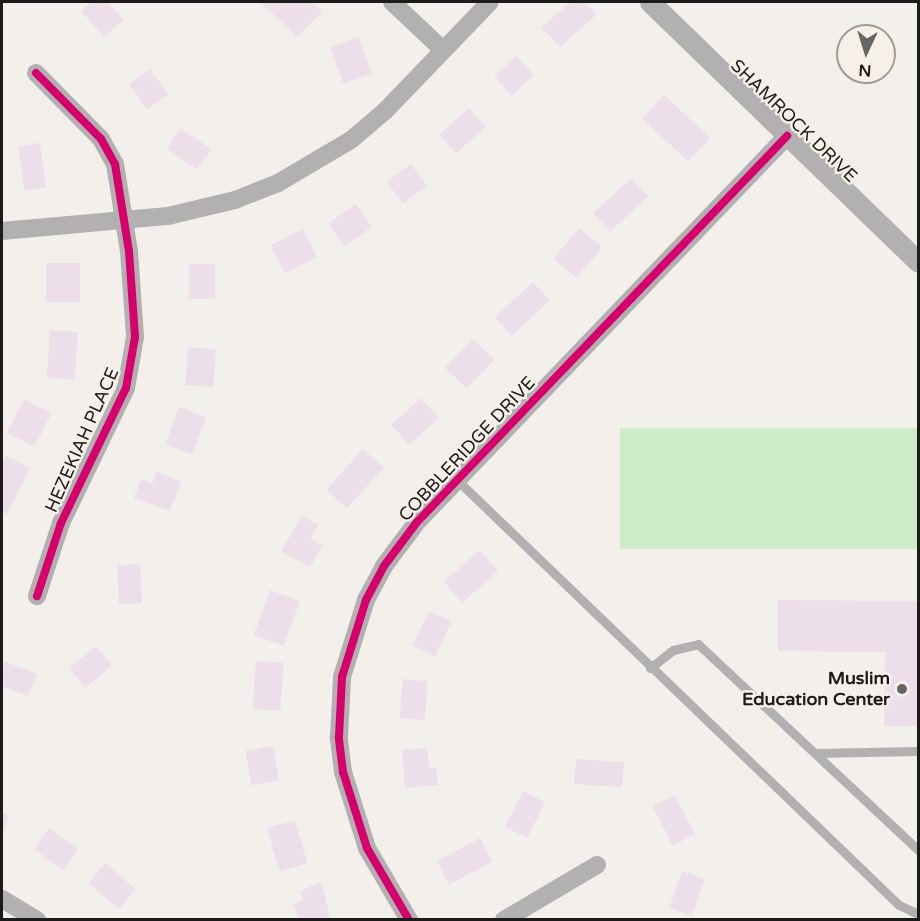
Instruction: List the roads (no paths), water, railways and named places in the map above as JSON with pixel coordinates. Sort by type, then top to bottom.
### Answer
[{"type":"street","points":[[392,2],[443,50]]},
{"type":"street","points":[[2,231],[190,212],[235,200],[314,164],[385,111],[490,2]]},
{"type":"street","name":"SHAMROCK DRIVE","points":[[650,2],[918,262]]},
{"type":"street","name":"HEZEKIAH PLACE","points":[[36,73],[81,116],[110,152],[121,183],[135,337],[132,366],[118,406],[61,523],[37,596]]},
{"type":"street","name":"COBBLERIDGE DRIVE","points":[[409,920],[368,849],[353,811],[339,737],[340,697],[351,637],[375,582],[417,522],[787,136]]},
{"type":"street","points":[[504,920],[597,866]]},
{"type":"street","points":[[2,899],[37,920]]},
{"type":"lane","points":[[457,480],[899,905],[918,914]]},
{"type":"lane","points":[[650,668],[673,650],[698,644],[918,850]]},
{"type":"lane","points":[[815,753],[918,751]]},
{"type":"place","name":"Muslim Education Center","points":[[902,689]]}]
